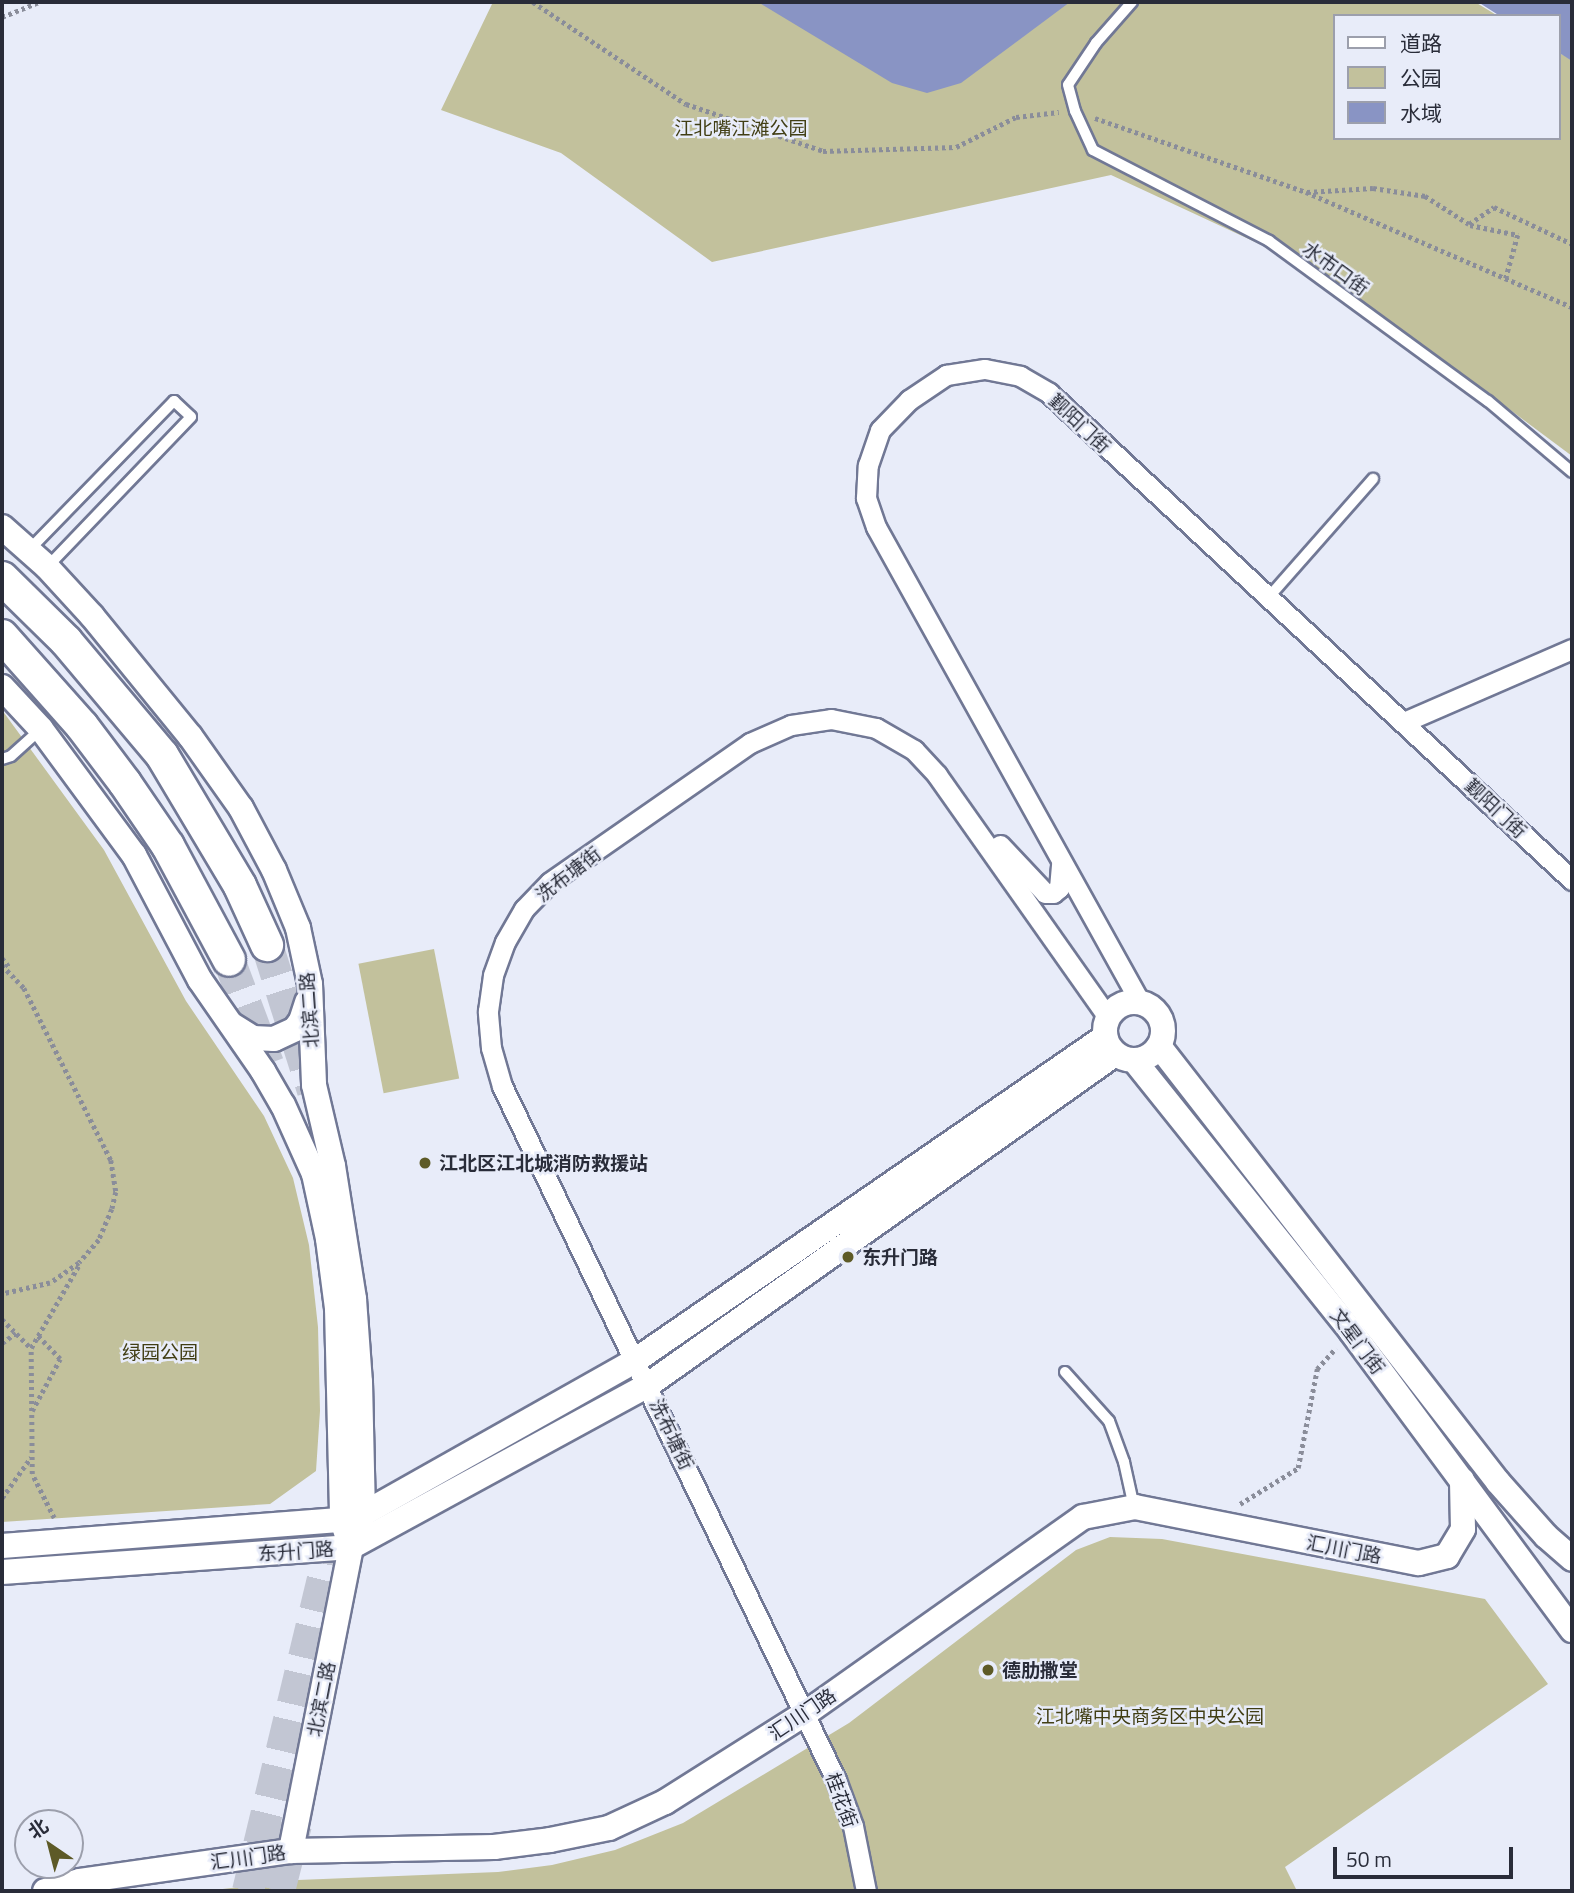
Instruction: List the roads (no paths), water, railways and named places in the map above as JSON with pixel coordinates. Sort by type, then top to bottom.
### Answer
[{"type":"main road","points":[[2,578],[66,641],[162,755],[240,886],[267,944]]},
{"type":"main road","points":[[2,636],[82,726],[125,782],[168,846],[229,960]]},
{"type":"street","name":"觐阳门街","points":[[1140,1002],[876,527],[866,498],[868,466],[880,430],[909,400],[946,374],[985,369],[1020,376],[1049,393],[1572,880]]},
{"type":"street","name":"北滨二路","points":[[2,527],[38,559],[143,674],[241,807],[274,870],[298,928],[310,984],[314,1085],[333,1166],[354,1299],[360,1382],[351,1547],[291,1851]]},
{"type":"street","points":[[1404,722],[1572,649]]},
{"type":"street","name":"北滨二路","points":[[2,687],[41,729],[134,855],[200,980],[263,1071],[283,1105],[314,1174],[328,1239],[337,1308],[352,1517]]},
{"type":"street","name":"洗布塘街","points":[[806,1713],[502,1086],[491,1048],[488,1011],[493,975],[505,942],[524,909],[551,882],[750,743],[791,725],[831,719],[876,728],[914,750],[937,775],[970,819],[1115,1042]]},
{"type":"street","points":[[970,819],[1012,856],[1045,893],[1053,893],[1059,888],[1061,863]]},
{"type":"street","points":[[228,1023],[243,1033],[263,1040],[286,1035],[302,1021],[310,984]]},
{"type":"street","points":[[1140,1002],[1149,1006],[1161,1019],[1162,1038],[1158,1046],[1144,1058],[1115,1042],[1122,1003],[1140,1002]]},
{"type":"street","name":"文星门街","points":[[1115,1042],[1351,1331],[1572,1630]]},
{"type":"street","name":"东升门路","points":[[2,1546],[352,1517],[636,1360],[1115,1042]]},
{"type":"street","name":"东升门路","points":[[2,1572],[351,1547],[648,1385],[1115,1042]]},
{"type":"street","name":"文星门街","points":[[1158,1046],[1498,1482],[1546,1536],[1572,1559]]},
{"type":"street","name":"汇川门路","points":[[45,1891],[80,1881],[291,1851],[494,1847],[550,1840],[609,1828],[665,1802],[806,1713],[1083,1517],[1135,1507],[1419,1563],[1447,1556],[1463,1529],[1462,1480]]},
{"type":"street","name":"桂花街","points":[[806,1713],[853,1826],[866,1891]]},
{"type":"lane","name":"水市口街","points":[[1132,2],[1096,43],[1068,85],[1075,111],[1093,150],[1269,241],[1488,401],[1572,472]]},
{"type":"lane","points":[[174,401],[191,418],[38,559],[174,401]]},
{"type":"lane","points":[[1267,598],[1373,479]]},
{"type":"lane","points":[[2,759],[11,756],[41,729]]},
{"type":"lane","points":[[1065,1371],[1109,1421],[1124,1462],[1135,1507]]},
{"type":"water","points":[[758,2],[1070,2],[961,83],[927,93],[892,83]]},
{"type":"water","points":[[1478,2],[1572,2],[1572,61],[1560,53],[1560,14],[1497,14]]},
{"type":"tunnel","points":[[267,945],[313,1091]]},
{"type":"tunnel","points":[[229,960],[268,1064]]},
{"type":"tunnel","points":[[248,1891],[335,1530],[335,1519]]},
{"type":"tunnel","points":[[279,1891],[296,1825]]},
{"type":"place","name":"江北区江北城消防救援站","points":[[425,1163]]},
{"type":"place","name":"东升门路","points":[[848,1257]]},
{"type":"place","name":"德肋撒堂","points":[[988,1670]]},
{"type":"park label","name":"江北嘴江滩公园","points":[[741,128]]},
{"type":"park label","name":"绿园公园","points":[[160,1352]]},
{"type":"park label","name":"江北嘴中央商务区中央公园","points":[[1150,1716]]}]
